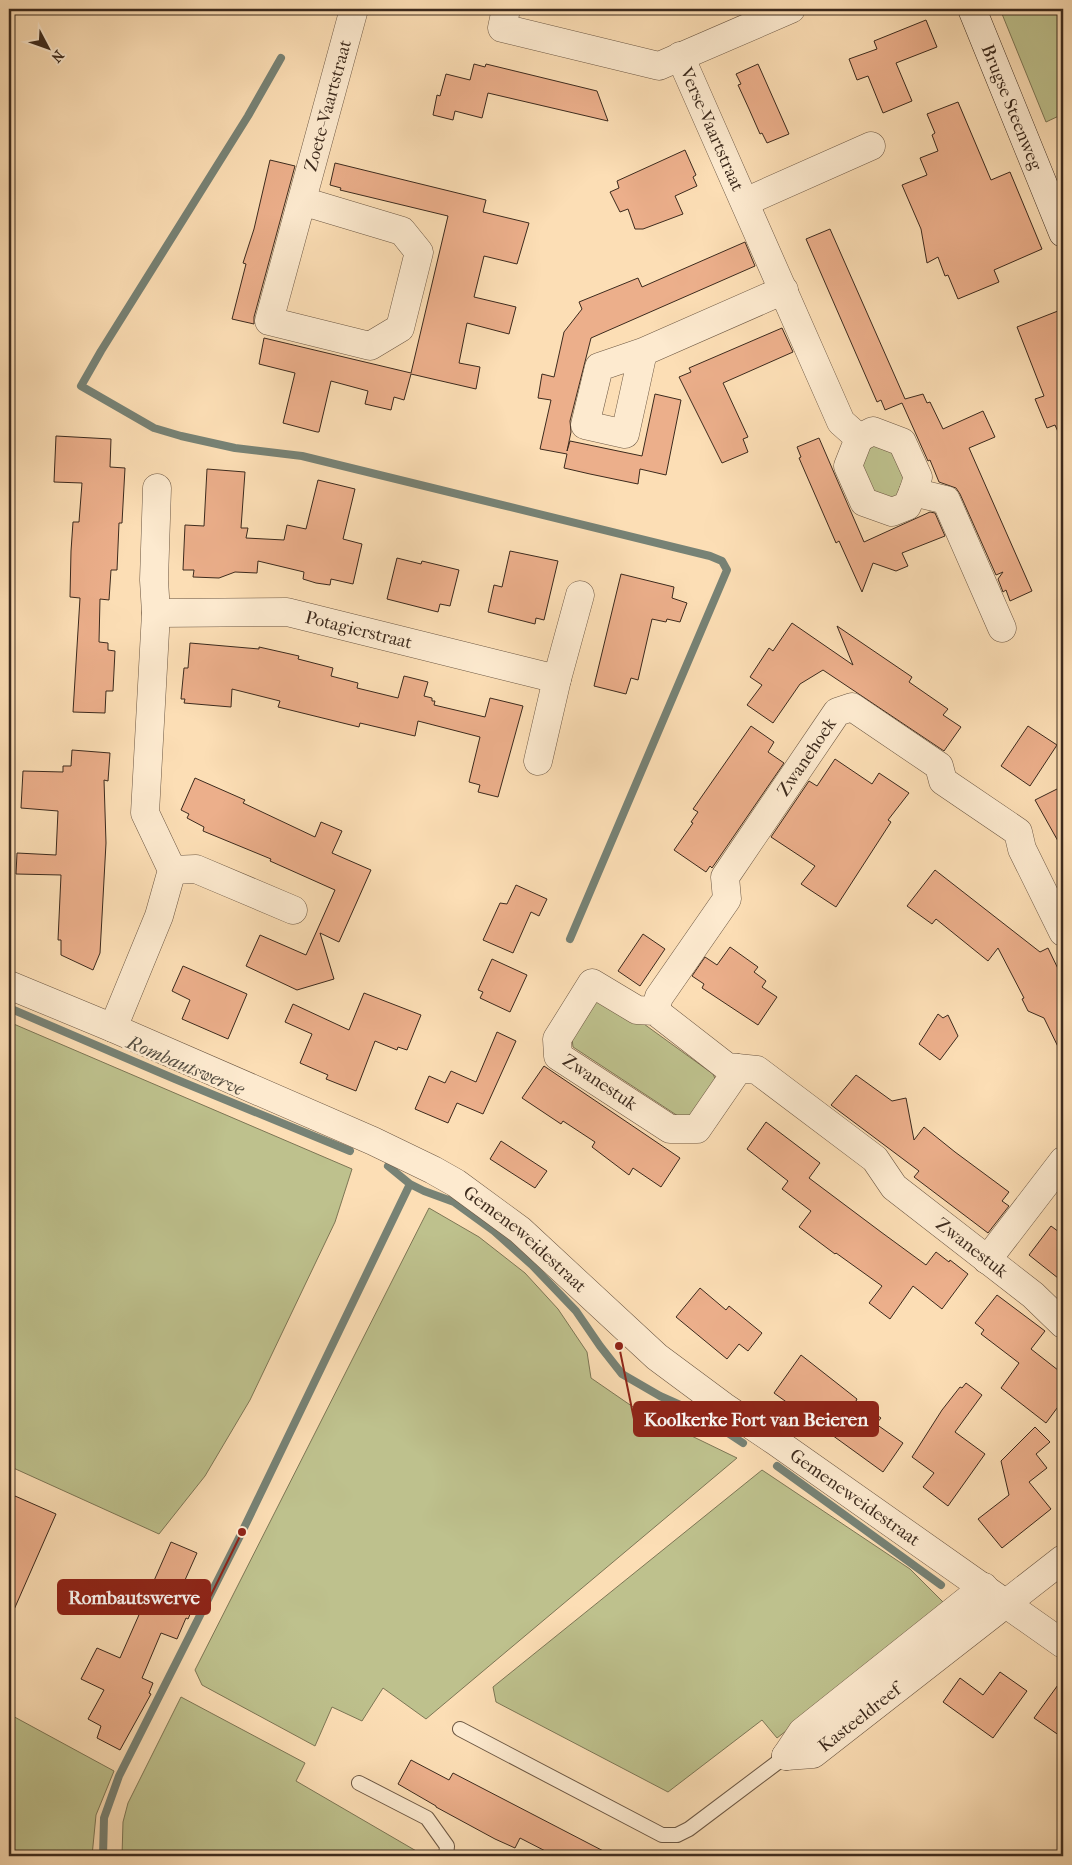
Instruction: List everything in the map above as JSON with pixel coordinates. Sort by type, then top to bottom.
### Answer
[{"type":"street","name":"Zoete-Vaartstraat","points":[[302,201],[402,231],[419,252],[400,328],[370,346],[269,322],[354,9]]},
{"type":"street","points":[[506,9],[502,28],[659,66],[791,9]]},
{"type":"street","name":"Brugse Steenweg","points":[[972,9],[1063,233]]},
{"type":"street","name":"Verse-Vaartstraat","points":[[680,56],[841,422],[859,438]]},
{"type":"street","name":"Verse-Vaartstraat","points":[[745,202],[871,146]]},
{"type":"street","points":[[643,352],[784,290]]},
{"type":"street","points":[[873,431],[902,442],[918,477],[907,506],[892,512],[864,502],[848,466],[859,438],[873,431]]},
{"type":"street","points":[[113,1028],[159,916],[172,870],[145,813],[156,613],[154,580],[157,488]]},
{"type":"street","points":[[913,492],[946,500],[1002,628]]},
{"type":"street","points":[[538,761],[557,679],[580,595]]},
{"type":"street","name":"Potagierstraat","points":[[156,613],[287,612],[557,679]]},
{"type":"street","name":"Zwanehoek","points":[[655,1012],[659,997],[727,899],[725,877],[837,712],[852,707],[939,766],[943,781],[1018,832],[1022,849],[1063,932]]},
{"type":"street","points":[[172,870],[196,869],[293,910]]},
{"type":"street","name":"Zwanestuk","points":[[739,1068],[697,1129],[670,1129],[558,1056],[557,1039],[592,983],[637,1010],[655,1012],[727,1067],[739,1068],[757,1070],[875,1159],[894,1187],[1033,1295],[1063,1324]]},
{"type":"street","name":"Gemeneweidestraat","points":[[9,985],[373,1141],[456,1183],[520,1230],[657,1357],[723,1406],[1007,1603]]},
{"type":"street","points":[[987,1260],[1063,1161]]},
{"type":"street","name":"Kasteeldreef","points":[[786,1756],[813,1754],[1063,1559]]},
{"type":"street","name":"Kasteeldreef","points":[[786,1756],[802,1732],[984,1587]]},
{"type":"street","points":[[1007,1603],[1063,1644]]},
{"type":"lane","points":[[460,1729],[662,1835],[677,1835],[689,1829],[786,1756]]},
{"type":"lane","points":[[359,1783],[427,1818],[448,1846],[446,1856]]},
{"type":"green space","points":[[1000,9],[1063,9],[1063,114],[1046,122]]},
{"type":"green space","points":[[873,444],[893,450],[906,478],[898,498],[893,502],[872,493],[858,466],[866,446]]},
{"type":"green space","points":[[598,998],[608,998],[713,1074],[718,1085],[694,1118],[681,1118],[573,1047],[571,1030]]},
{"type":"green space","points":[[9,1022],[352,1169],[335,1222],[250,1400],[205,1476],[159,1534],[9,1466]]},
{"type":"green space","points":[[429,1208],[479,1237],[525,1273],[558,1309],[587,1352],[591,1378],[636,1409],[737,1458],[426,1719],[383,1688],[362,1721],[332,1707],[315,1746],[202,1685],[195,1670]]},
{"type":"green space","points":[[762,1470],[910,1569],[947,1606],[777,1738],[762,1720],[668,1792],[496,1702],[493,1687]]},
{"type":"green space","points":[[181,1697],[305,1763],[296,1781],[422,1856],[122,1856],[123,1822],[128,1803]]},
{"type":"green space","points":[[9,1714],[114,1771],[96,1815],[92,1856],[9,1856]]},
{"type":"building","points":[[926,20],[937,47],[896,63],[912,101],[883,113],[868,76],[857,80],[849,59],[877,49],[874,41]]},
{"type":"building","points":[[474,64],[485,67],[486,64],[597,91],[608,121],[488,93],[482,118],[455,111],[453,120],[433,115],[437,95],[440,96],[446,74],[470,80]]},
{"type":"building","points":[[758,64],[789,134],[767,143],[762,133],[760,134],[738,85],[741,84],[736,74]]},
{"type":"building","points":[[958,102],[991,180],[1010,172],[1042,249],[994,270],[999,282],[958,299],[948,275],[945,276],[938,257],[927,263],[921,229],[902,185],[927,175],[920,158],[938,151],[932,135],[935,133],[927,114]]},
{"type":"building","points":[[685,150],[696,175],[693,177],[697,186],[675,196],[683,214],[643,229],[635,229],[628,209],[620,212],[610,192],[619,188],[617,181]]},
{"type":"building","points":[[270,160],[295,166],[254,317],[254,324],[232,319],[246,264],[243,263],[254,229]]},
{"type":"building","points":[[335,163],[486,200],[483,212],[529,223],[517,264],[484,256],[474,297],[516,307],[509,334],[467,323],[459,363],[480,367],[476,389],[411,374],[404,400],[394,397],[391,410],[365,404],[368,391],[331,381],[319,432],[317,432],[283,423],[295,373],[259,364],[264,338],[411,373],[448,216],[340,190],[341,188],[330,185]]},
{"type":"building","points":[[830,229],[905,399],[923,394],[927,403],[930,402],[943,429],[983,411],[995,437],[969,448],[1032,591],[1010,601],[1006,590],[1003,592],[998,579],[1003,572],[996,575],[956,488],[939,482],[902,403],[885,410],[881,400],[877,402],[806,239]]},
{"type":"building","points":[[745,242],[755,266],[591,338],[570,421],[571,432],[567,451],[570,441],[642,456],[655,394],[681,400],[666,475],[640,469],[638,484],[564,468],[567,454],[540,449],[551,400],[538,398],[542,374],[554,377],[564,332],[582,309],[579,302],[638,278],[642,287]]},
{"type":"building","points":[[1063,309],[1062,441],[1055,425],[1047,428],[1035,399],[1044,396],[1017,327]]},
{"type":"building","points":[[782,328],[793,352],[723,383],[748,437],[743,439],[748,452],[722,463],[679,377],[691,372],[689,368]]},
{"type":"building","points":[[56,436],[111,439],[110,467],[125,468],[122,523],[119,523],[117,570],[111,570],[109,600],[100,599],[99,642],[108,643],[108,650],[115,651],[113,691],[106,691],[105,713],[73,712],[80,598],[70,597],[71,551],[73,522],[79,522],[82,483],[54,482]]},
{"type":"building","points":[[819,438],[864,542],[930,512],[935,513],[945,536],[902,553],[908,566],[896,571],[873,563],[862,592],[839,541],[836,543],[799,458],[801,457],[797,447]]},
{"type":"building","points":[[207,469],[245,472],[241,528],[248,528],[246,538],[284,540],[287,525],[306,529],[318,480],[355,489],[343,539],[362,544],[353,584],[331,579],[330,585],[316,583],[303,579],[304,572],[258,561],[257,573],[235,572],[219,578],[193,577],[194,570],[183,570],[185,525],[204,526]]},
{"type":"building","points":[[510,551],[558,561],[544,620],[536,618],[535,624],[488,612],[494,585],[502,587]]},
{"type":"building","points":[[397,558],[421,564],[422,561],[459,570],[450,606],[440,604],[438,612],[387,599]]},
{"type":"building","points":[[621,574],[674,587],[672,598],[687,603],[680,622],[667,619],[666,622],[652,619],[638,680],[631,678],[626,694],[594,686]]},
{"type":"building","points":[[792,623],[853,665],[837,626],[912,677],[909,682],[948,709],[943,715],[961,727],[944,751],[823,670],[800,684],[773,723],[747,705],[762,685],[750,677],[769,648],[773,651]]},
{"type":"building","points":[[190,643],[259,649],[259,647],[299,656],[298,659],[333,668],[331,676],[358,683],[357,688],[398,698],[404,676],[428,682],[424,696],[432,698],[432,701],[435,701],[434,705],[485,717],[490,698],[523,706],[498,797],[478,792],[480,785],[469,782],[480,737],[418,721],[415,736],[360,723],[359,727],[278,707],[280,701],[232,689],[231,707],[184,703],[185,699],[181,699],[184,668],[188,668]]},
{"type":"building","points":[[751,726],[774,742],[768,752],[784,763],[712,868],[710,866],[706,872],[674,850],[693,823],[691,822],[698,812],[693,809]]},
{"type":"building","points":[[1028,726],[1057,745],[1030,786],[1001,766]]},
{"type":"building","points":[[72,750],[110,753],[108,781],[104,780],[106,843],[100,953],[93,970],[61,955],[61,940],[58,940],[61,875],[16,874],[17,853],[56,855],[58,811],[21,808],[23,771],[63,772],[63,766],[71,766]]},
{"type":"building","points":[[835,759],[872,784],[879,773],[909,793],[888,820],[891,822],[836,907],[801,884],[815,866],[771,837],[809,781],[817,786]]},
{"type":"building","points":[[195,778],[245,800],[243,803],[315,837],[321,822],[342,831],[332,853],[371,870],[339,942],[320,933],[334,979],[297,990],[246,966],[260,935],[306,955],[335,890],[270,861],[271,859],[203,831],[204,827],[187,818],[189,814],[181,810]]},
{"type":"building","points":[[1063,786],[1063,850],[1035,800]]},
{"type":"building","points":[[935,870],[1040,952],[1048,948],[1063,979],[1063,1057],[1044,1018],[1028,1011],[1022,999],[1024,998],[998,948],[988,961],[936,919],[932,924],[907,906]]},
{"type":"building","points":[[516,885],[547,899],[539,916],[531,912],[513,953],[483,940],[500,903],[507,904]]},
{"type":"building","points":[[643,934],[665,949],[640,986],[618,971]]},
{"type":"building","points":[[730,947],[758,967],[754,972],[766,981],[762,987],[777,997],[758,1025],[702,988],[704,984],[692,976],[705,957],[717,965]]},
{"type":"building","points":[[492,959],[527,975],[510,1012],[480,998],[483,992],[478,990]]},
{"type":"building","points":[[183,966],[247,994],[228,1039],[182,1019],[190,1000],[172,991]]},
{"type":"building","points":[[364,993],[421,1015],[407,1050],[398,1047],[397,1050],[375,1041],[356,1091],[326,1079],[328,1075],[300,1063],[312,1034],[285,1022],[293,1004],[349,1030]]},
{"type":"building","points":[[938,1014],[943,1018],[948,1015],[958,1036],[940,1060],[919,1044]]},
{"type":"building","points":[[497,1032],[516,1041],[483,1114],[457,1103],[448,1123],[415,1109],[429,1076],[445,1083],[451,1071],[476,1082]]},
{"type":"building","points":[[544,1066],[680,1158],[661,1187],[633,1168],[629,1175],[592,1147],[595,1142],[563,1121],[561,1124],[522,1098]]},
{"type":"building","points":[[856,1075],[892,1101],[906,1098],[914,1140],[924,1127],[1009,1192],[1002,1201],[1009,1206],[988,1233],[914,1177],[919,1171],[831,1105]]},
{"type":"building","points":[[766,1122],[820,1163],[809,1178],[926,1265],[936,1252],[968,1274],[942,1309],[913,1286],[890,1319],[869,1303],[882,1286],[799,1227],[811,1211],[782,1189],[788,1181],[747,1149]]},
{"type":"building","points":[[501,1141],[547,1171],[535,1188],[490,1159]]},
{"type":"building","points":[[1051,1226],[1063,1235],[1063,1282],[1029,1255]]},
{"type":"building","points":[[700,1288],[726,1310],[729,1306],[762,1333],[748,1351],[739,1344],[727,1359],[676,1317]]},
{"type":"building","points":[[997,1295],[1045,1331],[1031,1349],[1063,1374],[1063,1400],[1046,1423],[1001,1388],[1019,1363],[981,1334],[984,1330],[975,1323]]},
{"type":"building","points":[[801,1355],[857,1399],[856,1401],[881,1418],[876,1424],[903,1443],[883,1472],[774,1393]]},
{"type":"building","points":[[966,1383],[982,1395],[955,1432],[985,1454],[948,1506],[923,1487],[934,1473],[912,1457],[942,1410],[960,1387],[962,1388]]},
{"type":"building","points":[[1035,1427],[1050,1442],[1036,1454],[1047,1468],[1029,1482],[1051,1509],[1002,1548],[978,1519],[1009,1495],[1001,1461]]},
{"type":"building","points":[[15,1496],[56,1514],[9,1621],[9,1510]]},
{"type":"building","points":[[171,1542],[197,1553],[185,1580],[202,1587],[177,1639],[161,1633],[142,1678],[153,1683],[149,1693],[151,1694],[120,1750],[97,1738],[101,1726],[88,1719],[104,1690],[81,1679],[97,1648],[120,1658]]},
{"type":"building","points":[[1000,1672],[1027,1691],[993,1738],[943,1702],[960,1678],[983,1695]]},
{"type":"building","points":[[1063,1678],[1063,1738],[1034,1718]]},
{"type":"building","points":[[411,1760],[449,1780],[453,1773],[613,1856],[555,1856],[520,1838],[515,1848],[495,1839],[398,1784]]},
{"type":"waterway","points":[[281,58],[248,116],[81,386],[154,428],[181,436],[235,448],[302,456],[710,556],[722,561],[727,570],[570,939]]},
{"type":"waterway","name":"Rombautswerve","points":[[9,1008],[350,1151]]},
{"type":"waterway","name":"Rombautswerve","points":[[103,1856],[104,1818],[119,1776],[242,1532],[410,1184],[388,1166]]},
{"type":"waterway","points":[[410,1184],[454,1202],[494,1231],[532,1265],[576,1311],[622,1374],[660,1396],[696,1412],[743,1443]]},
{"type":"waterway","points":[[777,1466],[941,1585]]},
{"type":"place","name":"Koolkerke Fort van Beieren","points":[[619,1346]]},
{"type":"place","name":"Rombautswerve","points":[[242,1532]]}]
